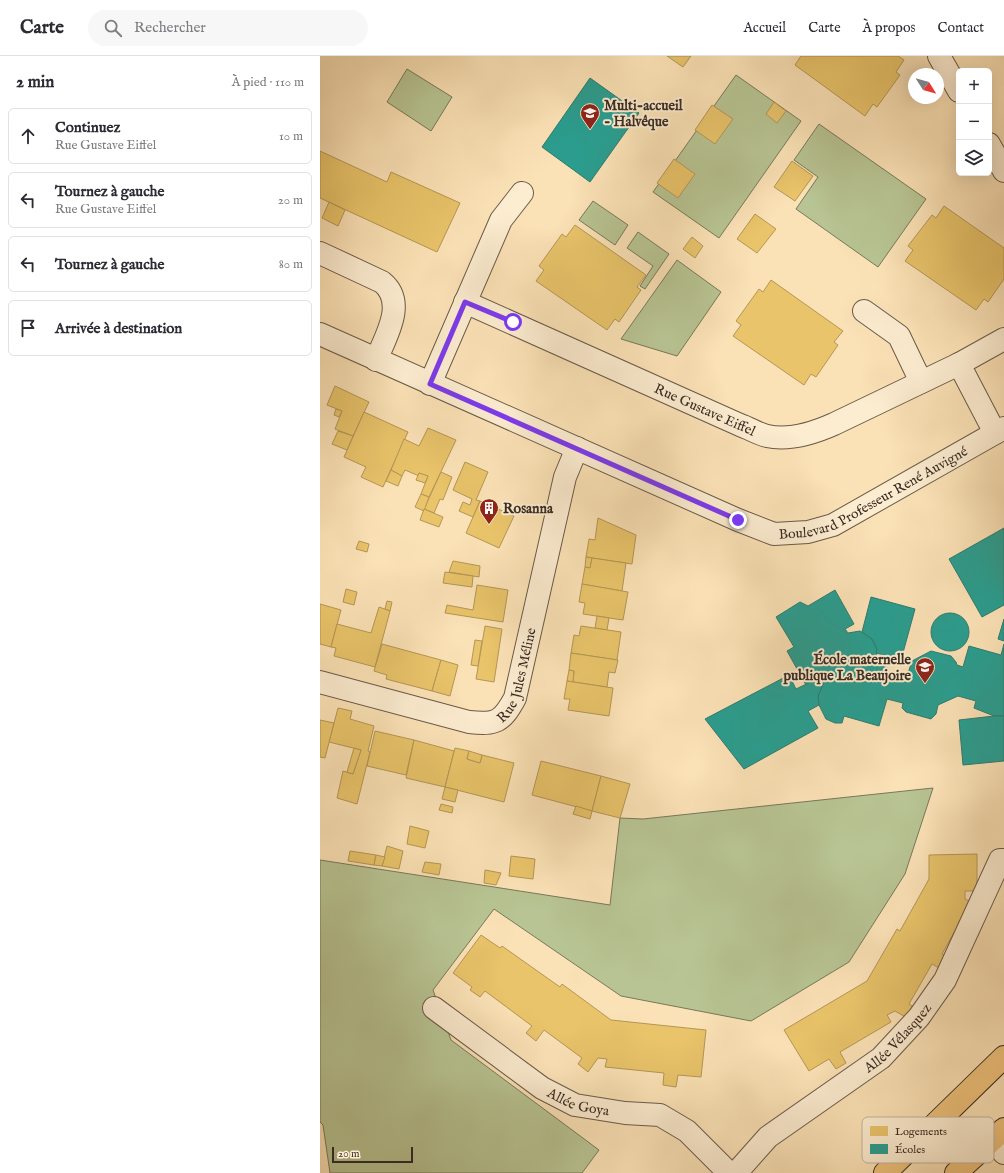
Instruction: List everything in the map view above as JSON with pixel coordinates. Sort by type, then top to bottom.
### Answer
[{"type":"main road","points":[[943,1117],[1004,1058]]},
{"type":"main road","points":[[885,1173],[895,1163]]},
{"type":"main road","points":[[956,1173],[969,1163]]},
{"type":"street","points":[[938,56],[956,86]]},
{"type":"street","points":[[992,150],[1004,172]]},
{"type":"street","points":[[430,384],[501,220],[522,193]]},
{"type":"street","points":[[320,253],[382,282],[388,287],[394,299],[394,311],[390,326],[376,360]]},
{"type":"street","name":"Rue Gustave Eiffel","points":[[465,302],[766,436],[787,437],[815,433],[959,364],[1004,339]]},
{"type":"street","points":[[864,311],[898,336],[921,382]]},
{"type":"street","name":"Boulevard Professeur René Auvigné","points":[[320,334],[738,520],[774,534],[808,532],[833,525],[999,430]]},
{"type":"street","points":[[959,364],[999,430]]},
{"type":"street","name":"Rue Jules Méline","points":[[320,682],[469,722],[492,723],[501,719],[515,698],[565,477],[577,448]]},
{"type":"street","name":"Allée Vélasquez","points":[[736,1173],[768,1137],[881,1058],[920,1017],[945,980],[1000,860],[1004,860]]},
{"type":"street","name":"Allée Goya","points":[[434,1008],[542,1088],[575,1105],[625,1113],[660,1115],[687,1131],[729,1173]]},
{"type":"green space","points":[[407,69],[452,97],[431,131],[387,102]]},
{"type":"green space","points":[[736,75],[801,121],[719,238],[653,192]]},
{"type":"green space","points":[[819,124],[926,199],[878,267],[796,209],[818,177],[794,160]]},
{"type":"green space","points":[[593,201],[628,225],[615,245],[579,220]]},
{"type":"green space","points":[[638,232],[669,254],[645,289],[640,286],[653,266],[627,248]]},
{"type":"green space","points":[[677,260],[721,292],[677,356],[621,339]]},
{"type":"green space","points":[[933,788],[905,874],[849,962],[751,1021],[621,996],[494,909],[433,990],[451,1040],[599,1150],[582,1173],[330,1173],[323,1125],[320,1122],[320,860],[610,905],[620,818],[643,819]]},
{"type":"building: Logements","points":[[667,56],[691,56],[683,67]]},
{"type":"building: Logements","points":[[801,56],[898,56],[904,60],[896,72],[900,75],[877,107],[873,104],[865,116],[795,65]]},
{"type":"building: Logements","points":[[774,102],[786,111],[777,123],[766,114]]},
{"type":"building: Logements","points":[[712,105],[733,119],[715,144],[695,130]]},
{"type":"building: Logements","points":[[320,151],[387,182],[391,172],[460,203],[437,252],[320,198]]},
{"type":"building: Logements","points":[[674,159],[695,174],[678,198],[657,183]]},
{"type":"building: Logements","points":[[792,161],[813,176],[795,201],[774,187]]},
{"type":"building: Logements","points":[[329,202],[345,210],[338,226],[322,218]]},
{"type":"building: Logements","points":[[944,206],[1004,248],[1004,279],[988,302],[984,299],[976,310],[905,261],[913,250],[908,246],[932,215],[936,218]]},
{"type":"building: Logements","points":[[755,214],[776,229],[757,253],[737,239]]},
{"type":"building: Logements","points":[[575,225],[646,275],[637,287],[641,290],[619,322],[615,319],[607,330],[536,281],[544,270],[539,266],[562,234],[566,237]]},
{"type":"building: Logements","points":[[692,237],[703,246],[695,258],[683,249]]},
{"type":"building: Logements","points":[[771,280],[843,331],[834,342],[838,345],[816,377],[811,374],[804,385],[733,336],[741,325],[736,321],[759,289],[763,292]]},
{"type":"building: Logements","points":[[335,386],[369,402],[353,436],[335,429],[342,411],[327,405]]},
{"type":"building: Logements","points":[[336,409],[342,411],[339,417],[334,415]]},
{"type":"building: Logements","points":[[364,412],[408,432],[383,487],[361,477],[366,467],[344,457]]},
{"type":"building: Logements","points":[[428,428],[456,440],[429,497],[421,494],[428,476],[419,473],[419,476],[405,470],[402,476],[391,470],[404,439],[419,446]]},
{"type":"building: Logements","points":[[338,431],[353,436],[347,450],[332,444]]},
{"type":"building: Logements","points":[[465,462],[488,472],[476,500],[480,501],[473,517],[459,511],[463,502],[470,505],[472,499],[453,490]]},
{"type":"building: Logements","points":[[391,470],[402,476],[398,486],[386,481]]},
{"type":"building: Logements","points":[[441,472],[452,477],[443,500],[440,499],[434,513],[424,509]]},
{"type":"building: Logements","points":[[419,473],[428,476],[425,483],[416,480]]},
{"type":"building: Logements","points":[[421,494],[429,497],[424,511],[415,507]]},
{"type":"building: Logements","name":"Rosanna","points":[[480,501],[514,516],[499,548],[466,533]]},
{"type":"building: Logements","points":[[424,509],[443,517],[439,527],[420,520]]},
{"type":"building: Logements","points":[[598,518],[636,535],[632,564],[586,557],[589,539],[595,540]]},
{"type":"building: Logements","points":[[359,541],[369,544],[367,552],[356,549]]},
{"type":"building: Logements","points":[[586,557],[592,558],[590,568],[585,567]]},
{"type":"building: Logements","points":[[592,558],[626,563],[622,591],[582,584],[585,567],[590,568]]},
{"type":"building: Logements","points":[[453,561],[480,566],[479,577],[449,572]]},
{"type":"building: Logements","points":[[445,572],[473,576],[472,587],[443,583]]},
{"type":"building: Logements","points":[[582,584],[628,592],[623,620],[583,614],[585,603],[579,602]]},
{"type":"building: Logements","points":[[477,585],[508,590],[503,622],[445,613],[447,605],[473,610]]},
{"type":"building: Logements","points":[[346,589],[357,592],[354,605],[343,602]]},
{"type":"building: Logements","points":[[387,601],[392,602],[390,611],[385,609]]},
{"type":"building: Logements","points":[[320,604],[341,610],[331,647],[320,644]]},
{"type":"building: Logements","points":[[379,607],[390,611],[375,667],[334,656],[336,648],[331,647],[337,624],[371,633]]},
{"type":"building: Logements","points":[[597,616],[609,618],[607,630],[595,628]]},
{"type":"building: Logements","points":[[485,626],[502,629],[494,682],[476,679]]},
{"type":"building: Logements","points":[[581,626],[621,632],[617,660],[571,653],[574,635],[579,636]]},
{"type":"building: Logements","points":[[475,640],[482,641],[478,666],[471,665]]},
{"type":"building: Logements","points":[[382,644],[441,660],[432,691],[386,679],[387,675],[374,671]]},
{"type":"building: Logements","points":[[571,653],[618,660],[615,673],[609,672],[607,687],[573,682],[574,671],[569,670]]},
{"type":"building: Logements","points":[[441,660],[458,665],[450,696],[432,691]]},
{"type":"building: Logements","points":[[569,670],[574,671],[573,682],[567,681]]},
{"type":"building: Logements","points":[[567,681],[613,688],[609,716],[568,710],[570,699],[564,699]]},
{"type":"building: Logements","points":[[338,708],[352,711],[350,719],[374,726],[368,751],[370,752],[357,804],[337,798],[343,771],[353,774],[361,750],[329,742]]},
{"type":"building: Logements","points":[[320,720],[334,723],[325,758],[320,757]]},
{"type":"building: Logements","points":[[375,731],[414,740],[406,775],[367,766]]},
{"type":"building: Logements","points":[[414,740],[454,751],[445,787],[406,778]]},
{"type":"building: Logements","points":[[354,748],[361,750],[353,774],[347,772]]},
{"type":"building: Logements","points":[[455,748],[469,751],[467,759],[480,763],[482,755],[514,763],[504,802],[445,787]]},
{"type":"building: Logements","points":[[469,751],[482,755],[480,763],[467,759]]},
{"type":"building: Logements","points":[[541,761],[601,776],[592,811],[532,795]]},
{"type":"building: Logements","points":[[601,776],[630,784],[620,818],[592,811]]},
{"type":"building: Logements","points":[[445,787],[458,790],[455,802],[442,799]]},
{"type":"building: Logements","points":[[441,804],[453,807],[452,813],[439,810]]},
{"type":"building: Logements","points":[[576,806],[592,811],[590,819],[573,814]]},
{"type":"building: Logements","points":[[410,826],[429,831],[425,848],[407,844]]},
{"type":"building: Logements","points":[[387,846],[403,851],[399,869],[382,866]]},
{"type":"building: Logements","points":[[350,851],[376,855],[374,865],[348,861]]},
{"type":"building: Logements","points":[[977,854],[977,891],[965,891],[965,899],[971,902],[942,954],[950,958],[944,971],[932,964],[909,1004],[915,1008],[909,1019],[895,1011],[887,1015],[891,1022],[840,1052],[846,1063],[836,1069],[829,1059],[809,1071],[784,1030],[867,981],[897,929],[900,931],[929,879],[929,855]]},
{"type":"building: Logements","points":[[376,855],[385,857],[382,866],[374,865]]},
{"type":"building: Logements","points":[[511,856],[535,859],[533,879],[509,876]]},
{"type":"building: Logements","points":[[425,862],[441,864],[439,875],[422,872]]},
{"type":"building: Logements","points":[[485,870],[501,873],[496,885],[484,883]]},
{"type":"building: Logements","points":[[481,935],[500,948],[502,946],[560,987],[562,984],[611,1020],[706,1030],[701,1077],[678,1075],[676,1087],[663,1085],[664,1073],[605,1067],[607,1059],[598,1058],[588,1072],[578,1064],[582,1058],[544,1030],[536,1041],[526,1033],[532,1026],[485,991],[480,997],[470,990],[472,987],[453,973]]},
{"type":"building: Écoles","name":"Multi-accueil - Halvêque","points":[[590,78],[639,113],[590,182],[542,147]]},
{"type":"building: Écoles","points":[[1004,528],[1004,605],[982,617],[949,559]]},
{"type":"building: Écoles","points":[[835,590],[854,624],[845,629],[848,633],[860,631],[872,639],[877,649],[875,664],[888,668],[889,675],[906,679],[912,661],[931,651],[951,656],[957,665],[963,667],[969,646],[1001,655],[1004,644],[1004,716],[994,716],[974,708],[976,701],[958,696],[938,705],[936,714],[931,719],[906,712],[902,708],[903,703],[887,699],[879,726],[844,716],[842,723],[835,723],[826,719],[819,705],[818,696],[824,682],[821,677],[806,685],[787,651],[794,647],[776,617],[800,602],[808,606]]},
{"type":"building: Écoles","points":[[871,597],[915,609],[901,660],[876,653],[877,649],[872,639],[862,632]]},
{"type":"building: Écoles","points":[[950,613],[960,616],[966,622],[969,632],[966,642],[960,648],[950,651],[940,648],[934,642],[931,632],[934,622],[940,616]]},
{"type":"building: Écoles","points":[[1004,619],[1004,641],[998,639]]},
{"type":"building: Écoles","points":[[789,675],[796,689],[821,677],[824,682],[818,696],[819,705],[808,711],[818,728],[744,769],[705,719]]},
{"type":"building: Écoles","points":[[1004,716],[1004,761],[963,765],[959,720]]},
{"type":"place","name":"Multi-accueil - Halvêque","points":[[590,130]]},
{"type":"place","name":"Rosanna","points":[[489,525]]},
{"type":"place","name":"École maternelle publique La Beaujoire","points":[[925,684]]},
{"type":"route","points":[[513,322],[465,302],[430,384],[738,520]]}]
